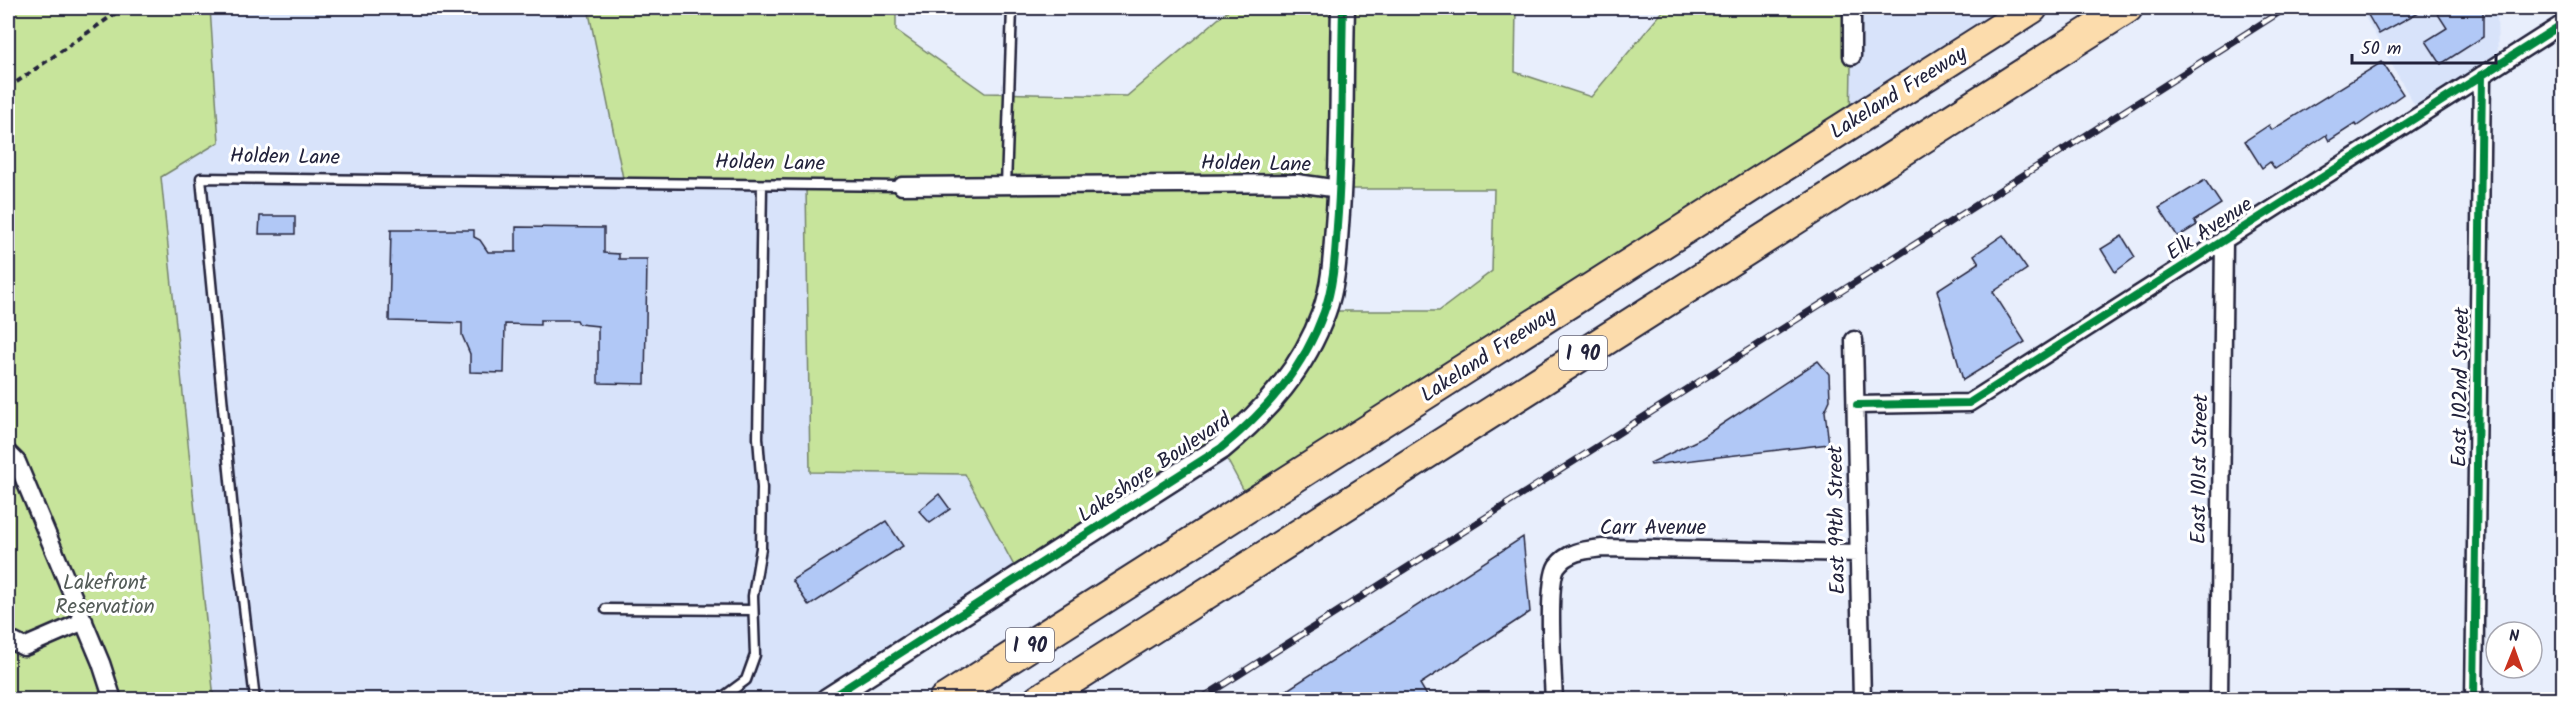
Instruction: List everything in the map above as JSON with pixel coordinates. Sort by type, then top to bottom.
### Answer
[{"type":"highway","name":"Lakeland Freeway","points":[[944,699],[2032,8]]},
{"type":"highway","name":"I 90","points":[[1039,699],[2127,8]]},
{"type":"street","name":"Lakeshore Boulevard","points":[[827,699],[1221,448],[1253,422],[1278,393],[1305,353],[1324,311],[1334,266],[1339,189],[1343,8]]},
{"type":"street","points":[[1852,8],[1852,56]]},
{"type":"street","name":"Elk Avenue","points":[[1857,405],[1969,403],[2564,23]]},
{"type":"street","name":"East 102nd Street","points":[[2474,699],[2482,75]]},
{"type":"street","name":"Holden Lane","points":[[902,186],[1297,183],[1339,189]]},
{"type":"street","name":"East 101st Street","points":[[2219,699],[2224,240]]},
{"type":"street","name":"East 99th Street","points":[[1854,340],[1862,699]]},
{"type":"street","points":[[8,453],[17,462],[84,621],[113,699]]},
{"type":"street","name":"Carr Avenue","points":[[1551,698],[1551,592],[1557,567],[1578,550],[1602,548],[1859,553]]},
{"type":"street","points":[[8,639],[24,647],[84,621]]},
{"type":"lane","points":[[1006,187],[1012,8]]},
{"type":"lane","name":"Holden Lane","points":[[255,699],[234,522],[201,178],[902,186]]},
{"type":"lane","points":[[719,699],[746,680],[755,655],[753,596],[761,548],[762,488],[758,438],[762,184]]},
{"type":"lane","points":[[606,609],[753,610]]},
{"type":"path","points":[[8,88],[123,8]]},
{"type":"shaded area","points":[[210,8],[588,8],[625,183],[806,185],[810,472],[966,474],[1020,577],[827,699],[214,699],[161,177],[219,142]]},
{"type":"shaded area","points":[[1852,8],[2032,8],[1850,123]]},
{"type":"shaded area","points":[[2360,8],[2497,8],[2498,65],[2420,115]]},
{"type":"green space","name":"Lakefront Reservation","points":[[8,8],[210,8],[219,142],[161,177],[214,699],[8,699]]},
{"type":"green space","points":[[588,8],[896,8],[896,30],[985,93],[1127,96],[1231,8],[1516,8],[1515,72],[1591,97],[1664,8],[1852,8],[1850,123],[1251,504],[1221,448],[1020,577],[965,474],[810,472],[806,185],[624,183]],"holes":[[[1339,189],[1494,189],[1492,271],[1439,311],[1325,311]]]},
{"type":"building","points":[[2364,8],[2426,8],[2379,34]]},
{"type":"building","points":[[2434,8],[2483,8],[2483,37],[2441,64],[2426,41],[2447,28]]},
{"type":"building","points":[[2382,62],[2403,94],[2357,126],[2355,124],[2329,141],[2326,135],[2275,169],[2270,162],[2262,168],[2245,141],[2269,125],[2272,130]]},
{"type":"building","points":[[2205,180],[2221,204],[2194,221],[2197,225],[2178,237],[2159,208]]},
{"type":"building","points":[[260,216],[295,216],[295,234],[259,234]]},
{"type":"building","points":[[516,227],[604,228],[604,253],[619,254],[619,259],[647,259],[645,384],[598,383],[598,326],[579,324],[577,320],[540,320],[540,325],[505,324],[504,373],[470,372],[470,354],[462,335],[462,323],[389,321],[391,230],[474,230],[474,237],[480,240],[488,252],[516,252]]},
{"type":"building","points":[[2003,235],[2027,269],[1993,292],[2025,342],[1963,380],[1937,290],[1979,263],[1974,255]]},
{"type":"building","points":[[2122,236],[2135,257],[2115,272],[2101,249]]},
{"type":"building","points":[[1818,361],[1829,374],[1830,400],[1825,411],[1829,444],[1651,465],[1650,463],[1698,440]]},
{"type":"building","points":[[939,494],[950,509],[930,523],[919,511]]},
{"type":"building","points":[[886,521],[903,546],[809,606],[792,580]]},
{"type":"building","points":[[1523,537],[1530,612],[1420,684],[1429,699],[1273,699]]},
{"type":"railway","points":[[1199,700],[2286,8]]},
{"type":"cycle path","points":[[827,700],[1221,448],[1238,434],[1282,387],[1306,352],[1316,332],[1332,280],[1340,172],[1343,8]]},
{"type":"cycle path","points":[[1857,405],[1969,403],[2564,23]]},
{"type":"cycle path","points":[[2474,700],[2482,75]]}]
